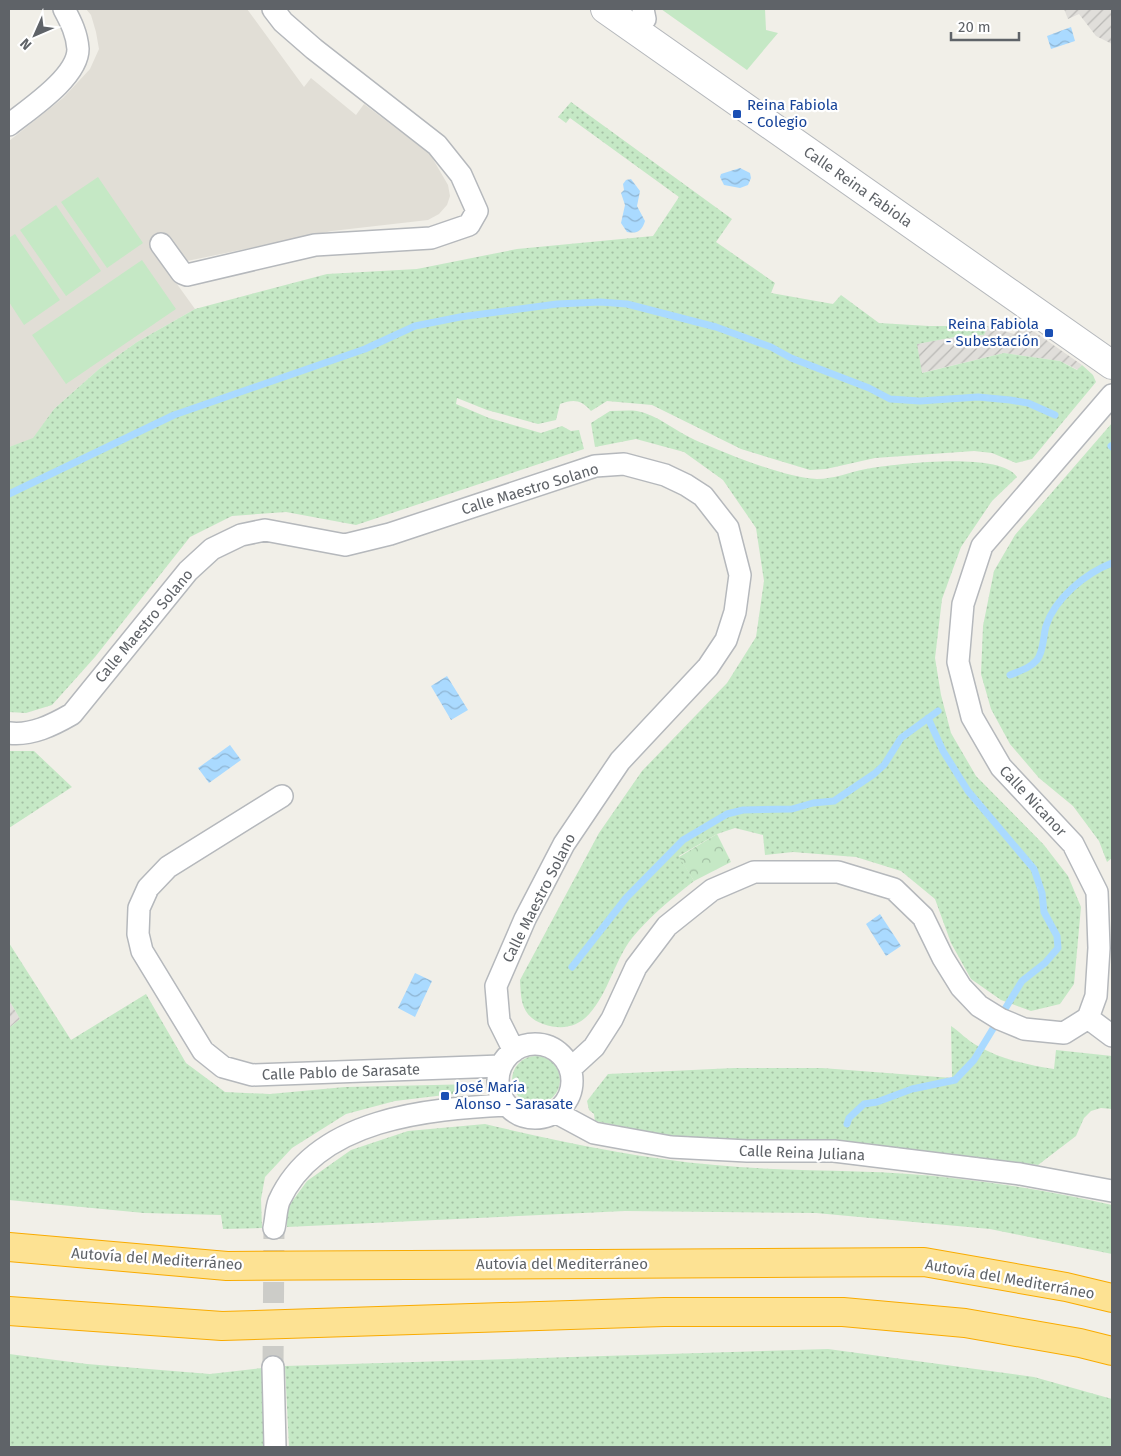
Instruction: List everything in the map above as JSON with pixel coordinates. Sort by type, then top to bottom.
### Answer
[{"type":"highway","name":"Autovía del Mediterráneo","points":[[9,1247],[227,1266],[924,1262],[1066,1287],[1112,1298]]},
{"type":"highway","points":[[9,1311],[222,1326],[664,1312],[843,1312],[965,1323],[1080,1343],[1112,1351]]},
{"type":"street","points":[[9,125],[42,99],[68,73],[78,51],[74,28],[64,9]]},
{"type":"street","points":[[162,244],[182,273],[187,276],[314,245],[431,238],[469,225],[477,211],[461,174],[437,145],[314,48],[283,22],[273,9]]},
{"type":"street","name":"Calle Reina Fabiola","points":[[605,9],[1112,364]]},
{"type":"street","name":"Calle Reina Fabiola","points":[[640,12],[1112,349]]},
{"type":"street","name":"Calle Nicanor","points":[[1088,1018],[1096,996],[1099,948],[1096,892],[1073,844],[1001,768],[972,717],[958,662],[963,604],[982,546],[1112,395]]},
{"type":"street","name":"Calle Maestro Solano","points":[[9,733],[19,734],[54,725],[72,714],[188,571],[212,549],[241,535],[265,530],[344,545],[390,534],[595,466],[624,464],[665,475],[686,484],[703,496],[728,528],[740,575],[735,612],[726,640],[708,667],[620,761],[564,844],[525,919],[496,986],[499,1021],[508,1058]]},
{"type":"street","name":"Calle Pablo de Sarasate","points":[[282,796],[168,867],[148,888],[139,908],[138,934],[142,951],[203,1051],[223,1067],[252,1076],[508,1058]]},
{"type":"street","points":[[570,1069],[594,1047],[612,1019],[636,967],[667,926],[712,890],[754,872],[838,872],[894,888],[923,918],[960,987],[979,1006],[1000,1019],[1024,1029],[1064,1033],[1088,1018],[1112,1036]]},
{"type":"street","points":[[531,1044],[550,1047],[562,1056],[570,1069],[572,1081],[570,1093],[564,1104],[555,1112],[535,1118],[515,1112],[507,1105],[499,1086],[508,1058],[531,1044]]},
{"type":"street","points":[[274,1228],[278,1203],[298,1170],[341,1138],[408,1114],[446,1108],[507,1105]]},
{"type":"street","name":"Calle Reina Juliana","points":[[555,1112],[594,1133],[671,1147],[747,1151],[834,1151],[1020,1174],[1112,1191]]},
{"type":"street","points":[[273,1367],[275,1447]]},
{"type":"shaded area","points":[[86,9],[247,9],[304,87],[311,78],[356,115],[364,104],[430,154],[448,185],[450,196],[447,205],[439,214],[428,220],[332,231],[187,261],[169,236],[151,248],[195,309],[137,342],[99,369],[54,409],[33,439],[9,447],[9,141],[63,98],[90,69],[99,49],[91,15]]},
{"type":"shaded area","points":[[1064,9],[1112,9],[1112,44],[1096,36],[1079,14],[1068,19]]},
{"type":"shaded area","points":[[1022,323],[1082,365],[1078,370],[1060,361],[1004,353],[921,373],[916,344],[961,336],[984,335],[988,326],[1014,334]]},
{"type":"shaded area","points":[[9,1000],[20,1019],[9,1028]]},
{"type":"green space","points":[[661,9],[765,9],[766,30],[778,33],[747,70]]},
{"type":"green space","points":[[571,102],[732,219],[716,242],[775,283],[771,293],[833,304],[841,295],[879,323],[929,326],[988,326],[984,335],[961,336],[917,344],[922,373],[1004,353],[1060,361],[1077,370],[1082,365],[1093,375],[1096,382],[1032,459],[1016,463],[992,453],[974,451],[875,458],[826,469],[810,470],[741,449],[652,405],[607,401],[591,411],[577,401],[569,401],[560,404],[556,420],[538,424],[487,410],[457,398],[456,404],[489,418],[541,433],[562,426],[571,431],[579,430],[584,449],[356,525],[286,512],[232,516],[190,537],[95,657],[52,705],[26,713],[9,712],[9,447],[33,438],[54,409],[99,369],[137,342],[195,309],[327,274],[417,269],[517,249],[653,236],[679,197],[570,118],[566,123],[558,117]]},
{"type":"green space","points":[[98,177],[143,243],[107,268],[61,202]]},
{"type":"green space","points":[[56,205],[101,271],[66,296],[20,230]]},
{"type":"green space","points":[[15,234],[60,300],[24,325],[9,302],[9,238]]},
{"type":"green space","points":[[142,260],[176,309],[66,384],[32,335]]},
{"type":"green space","points":[[610,411],[637,411],[645,413],[695,440],[772,470],[804,478],[823,479],[866,469],[946,461],[990,464],[1007,469],[1017,477],[992,501],[961,547],[942,599],[935,658],[941,695],[951,733],[976,776],[1044,845],[1068,876],[1081,907],[1074,984],[1060,1004],[1031,1011],[1001,1000],[971,979],[951,943],[935,899],[901,871],[856,857],[793,852],[765,855],[763,835],[735,828],[717,834],[679,856],[694,881],[661,908],[632,938],[599,1000],[589,1014],[577,1023],[562,1027],[543,1024],[530,1017],[526,1012],[522,1001],[520,980],[599,833],[642,771],[727,683],[756,637],[764,581],[756,528],[723,480],[684,452],[636,439],[595,447],[591,423]]},
{"type":"green space","points":[[1112,423],[1112,858],[1107,862],[1099,841],[1073,806],[1039,778],[1010,744],[991,709],[981,674],[983,626],[994,571],[1015,535]]},
{"type":"green space","points":[[9,751],[34,751],[72,787],[9,828]]},
{"type":"green space","points":[[717,834],[731,862],[694,881],[679,857]]},
{"type":"green space","points":[[9,943],[71,1040],[146,994],[186,1063],[225,1092],[270,1094],[345,1087],[478,1084],[480,1088],[478,1091],[395,1101],[346,1114],[292,1148],[265,1177],[261,1199],[262,1228],[223,1229],[221,1215],[144,1213],[9,1200],[9,1028],[20,1019],[9,1000]]},
{"type":"green space","points":[[951,1026],[985,1050],[1004,1058],[1034,1066],[1054,1069],[1056,1050],[1112,1056],[1112,1109],[1101,1108],[1091,1111],[1084,1118],[1076,1136],[1038,1165],[923,1152],[695,1141],[595,1121],[594,1114],[589,1110],[587,1101],[608,1074],[734,1068],[822,1068],[952,1078]]},
{"type":"green space","points":[[531,1056],[541,1056],[553,1063],[560,1075],[560,1085],[553,1097],[541,1104],[531,1104],[523,1100],[516,1093],[512,1085],[512,1075],[516,1067],[523,1060]]},
{"type":"green space","points":[[485,1124],[599,1149],[686,1162],[774,1169],[923,1175],[1013,1186],[1112,1205],[1112,1254],[990,1229],[816,1213],[625,1211],[287,1227],[286,1210],[307,1181],[351,1150],[408,1131]]},
{"type":"green space","points":[[828,1349],[1034,1377],[1112,1399],[1112,1447],[289,1447],[285,1366]]},
{"type":"green space","points":[[9,1354],[87,1364],[210,1374],[262,1368],[264,1447],[9,1447]]},
{"type":"water","points":[[1071,27],[1075,41],[1051,49],[1047,36]]},
{"type":"water","points":[[740,168],[750,173],[751,178],[748,185],[740,188],[724,185],[720,177],[721,174]]},
{"type":"water","points":[[631,179],[640,191],[637,206],[645,221],[641,229],[634,233],[627,232],[621,223],[625,205],[621,193],[624,190],[623,184],[626,180]]},
{"type":"water","points":[[447,676],[468,710],[451,720],[431,686]]},
{"type":"water","points":[[230,745],[241,760],[209,783],[198,768]]},
{"type":"water","points":[[880,914],[901,946],[886,956],[866,924]]},
{"type":"water","points":[[415,973],[432,981],[415,1017],[398,1008]]},
{"type":"waterway","points":[[9,494],[174,415],[365,349],[415,326],[460,317],[557,304],[600,302],[627,304],[716,327],[771,347],[791,358],[869,388],[890,399],[920,401],[978,397],[1010,400],[1028,403],[1055,415]]},
{"type":"waterway","points":[[1010,675],[1028,667],[1037,660],[1041,652],[1050,616],[1064,596],[1092,573],[1112,563]]},
{"type":"waterway","points":[[572,967],[626,898],[683,840],[727,814],[743,810],[792,809],[813,803],[834,801],[874,774],[884,765],[901,738],[938,711]]},
{"type":"waterway","points":[[847,1124],[849,1118],[864,1104],[877,1102],[912,1089],[955,1080],[974,1060],[1022,981],[1045,963],[1058,948],[1057,936],[1044,912],[1042,893],[1034,869],[968,791],[943,751],[928,718]]},
{"type":"tunnel","points":[[273,1367],[274,1228]]},
{"type":"place","name":"Reina Fabiola - Colegio","points":[[737,114]]},
{"type":"place","name":"Reina Fabiola - Subestación","points":[[1049,333]]},
{"type":"place","name":"José María Alonso - Sarasate","points":[[445,1096]]}]
